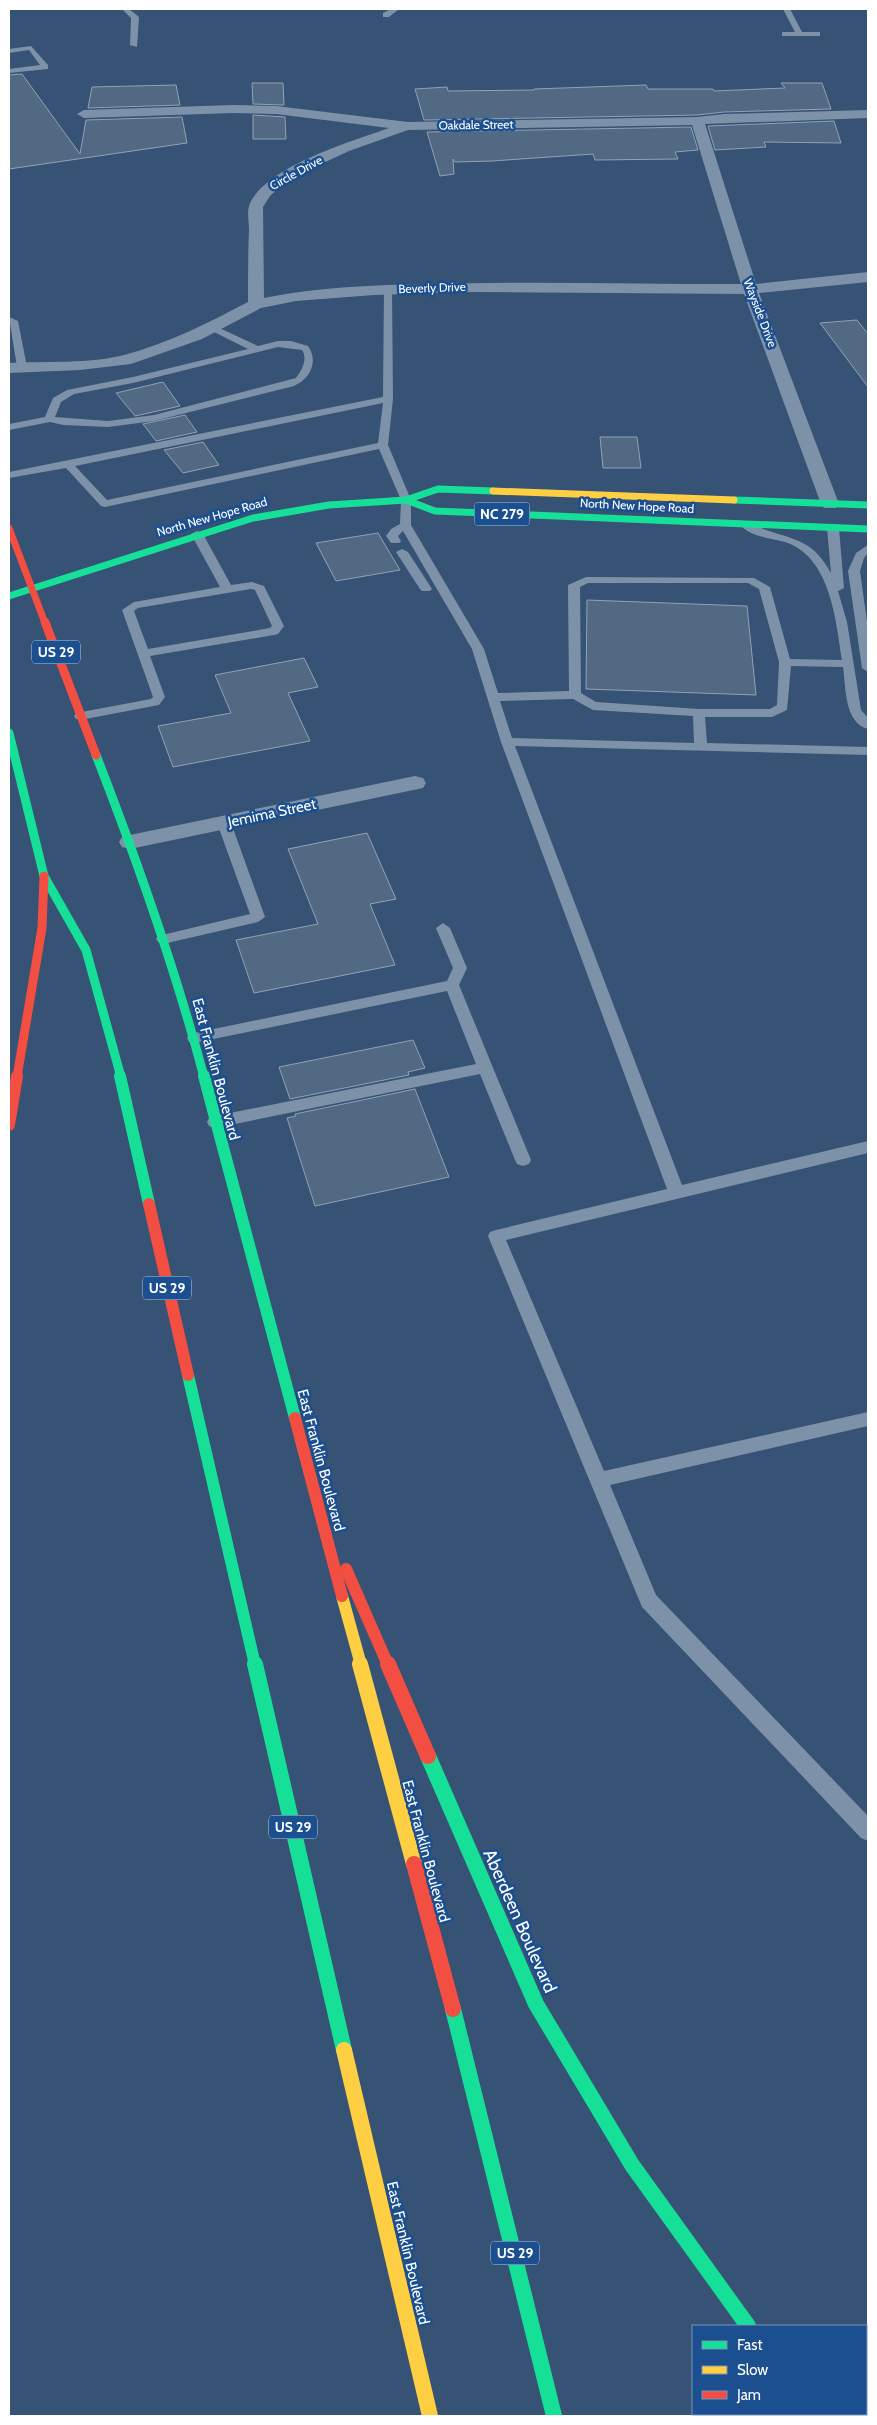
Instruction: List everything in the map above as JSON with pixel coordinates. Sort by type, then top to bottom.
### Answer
[{"type":"main road","name":"North New Hope Road","points":[[31,588],[196,534],[282,512],[329,505],[406,500],[432,490],[460,489],[868,505]]},
{"type":"main road","name":"North New Hope Road","points":[[406,500],[435,511],[868,529]]},
{"type":"main road","points":[[833,528],[853,520],[868,518]]},
{"type":"main road","name":"East Franklin Boulevard","points":[[9,528],[130,842],[194,1038],[475,2090],[554,2416]]},
{"type":"main road","name":"NC 279","points":[[9,596],[31,588]]},
{"type":"main road","name":"East Franklin Boulevard","points":[[9,732],[44,876],[86,950],[115,1052],[221,1524],[430,2416]]},
{"type":"main road","points":[[9,1125],[42,928],[44,876]]},
{"type":"main road","name":"Aberdeen Boulevard","points":[[316,1499],[536,2004],[632,2165],[747,2325]]},
{"type":"street","name":"Oakdale Street","points":[[84,114],[233,109],[276,110],[408,126],[697,121],[724,118],[868,114]]},
{"type":"street","name":"Wayside Drive","points":[[697,121],[750,289],[830,504]]},
{"type":"street","name":"Circle Drive","points":[[256,304],[256,207],[262,193],[275,182],[306,166],[408,126]]},
{"type":"street","name":"Beverly Drive","points":[[16,367],[80,365],[125,360],[155,351],[214,328],[256,304],[296,296],[387,290],[525,286],[750,289],[868,277]]},
{"type":"street","name":"Jemima Street","points":[[130,842],[415,783]]},
{"type":"lane","points":[[125,9],[135,17],[134,45]]},
{"type":"lane","points":[[386,15],[395,9]]},
{"type":"lane","points":[[787,9],[800,34]]},
{"type":"lane","points":[[785,34],[817,34]]},
{"type":"lane","points":[[9,51],[32,48],[45,66],[9,71]]},
{"type":"lane","points":[[387,290],[388,399],[383,445],[406,500],[405,525],[443,586],[478,649],[507,742],[676,1194]]},
{"type":"lane","points":[[9,320],[13,321],[16,367]]},
{"type":"lane","points":[[214,328],[256,349]]},
{"type":"lane","points":[[9,427],[50,420],[108,424],[154,418],[300,380],[308,368],[309,354],[305,348],[291,344],[278,344],[133,380],[71,392],[57,400],[51,411],[50,420]]},
{"type":"lane","points":[[9,475],[69,465],[317,411],[388,399]]},
{"type":"lane","points":[[69,465],[105,504],[383,445]]},
{"type":"lane","points":[[745,524],[760,534],[788,540],[807,549],[820,562],[835,592],[855,711],[868,725]]},
{"type":"lane","points":[[395,541],[392,536],[395,531],[405,525]]},
{"type":"lane","points":[[833,528],[838,587],[835,592]]},
{"type":"lane","points":[[196,534],[222,590],[223,603]]},
{"type":"lane","points":[[868,548],[862,552],[857,560],[854,572],[868,668]]},
{"type":"lane","points":[[402,552],[426,589]]},
{"type":"lane","points":[[493,697],[575,695],[593,706],[699,713],[772,712],[783,708],[785,662],[764,588],[750,580],[586,580],[574,584],[575,695]]},
{"type":"lane","points":[[80,716],[155,702],[159,697],[142,654],[128,610],[134,605],[252,585],[260,588],[278,626],[274,631],[236,633],[185,642],[142,654]]},
{"type":"lane","points":[[168,599],[174,612]]},
{"type":"lane","points":[[785,662],[847,664]]},
{"type":"lane","points":[[699,713],[701,747]]},
{"type":"lane","points":[[507,742],[868,751]]},
{"type":"lane","points":[[163,939],[258,917],[224,823]]},
{"type":"lane","points":[[444,928],[460,968],[452,985],[523,1160]]},
{"type":"lane","points":[[194,1038],[452,985]]},
{"type":"lane","points":[[215,1122],[486,1067]]},
{"type":"lane","points":[[868,1147],[496,1236],[649,1601],[868,1831]]},
{"type":"lane","points":[[598,1480],[868,1419]]},
{"type":"building","points":[[22,74],[80,154],[86,120],[182,117],[187,143],[9,169],[9,75]]},
{"type":"building","points":[[252,83],[283,83],[284,105],[253,104]]},
{"type":"building","points":[[781,83],[822,83],[831,109],[724,112],[697,115],[424,120],[415,89],[447,87],[448,91],[534,90],[646,85],[648,89],[713,89],[714,91],[785,88]]},
{"type":"building","points":[[176,85],[180,105],[88,108],[92,87]]},
{"type":"building","points":[[253,115],[285,117],[286,139],[253,139]]},
{"type":"building","points":[[834,121],[841,143],[764,142],[766,147],[715,150],[708,126]]},
{"type":"building","points":[[691,127],[698,150],[675,152],[678,159],[595,160],[593,154],[492,161],[455,162],[453,159],[454,174],[440,176],[427,132]]},
{"type":"building","points":[[857,320],[868,334],[868,387],[820,323]]},
{"type":"building","points":[[163,382],[180,406],[135,416],[116,393]]},
{"type":"building","points":[[185,415],[197,432],[156,441],[143,424]]},
{"type":"building","points":[[600,437],[637,437],[641,468],[603,468]]},
{"type":"building","points":[[203,442],[219,465],[183,473],[164,450]]},
{"type":"building","points":[[378,533],[400,570],[336,581],[316,543]]},
{"type":"building","points":[[587,600],[747,606],[756,695],[586,689]]},
{"type":"building","points":[[304,658],[318,687],[288,693],[310,741],[173,767],[158,726],[231,713],[215,675]]},
{"type":"building","points":[[367,833],[396,899],[370,904],[395,965],[254,993],[236,940],[318,924],[288,849]]},
{"type":"building","points":[[413,1040],[425,1068],[408,1072],[409,1075],[290,1099],[279,1067]]},
{"type":"building","points":[[415,1089],[449,1177],[315,1206],[287,1118],[296,1116],[295,1114]]},
{"type":"traffic: fast","points":[[9,596],[253,518],[329,505],[406,500],[438,489],[493,491]]},
{"type":"traffic: fast","points":[[406,500],[435,511],[868,529]]},
{"type":"traffic: fast","points":[[734,500],[868,505]]},
{"type":"traffic: fast","points":[[9,733],[44,876],[86,950],[115,1052],[149,1204]]},
{"type":"traffic: fast","points":[[96,755],[130,842],[194,1038],[295,1418]]},
{"type":"traffic: fast","points":[[188,1375],[344,2050]]},
{"type":"traffic: fast","points":[[428,1756],[536,2004],[632,2165],[747,2325]]},
{"type":"traffic: fast","points":[[453,2009],[554,2416]]},
{"type":"traffic: slow","points":[[493,491],[734,500]]},
{"type":"traffic: slow","points":[[342,1596],[414,1864]]},
{"type":"traffic: slow","points":[[344,2050],[430,2416]]},
{"type":"traffic: jam","points":[[9,528],[96,755]]},
{"type":"traffic: jam","points":[[9,1125],[42,928],[44,876]]},
{"type":"traffic: jam","points":[[149,1204],[188,1375]]},
{"type":"traffic: jam","points":[[295,1418],[342,1596]]},
{"type":"traffic: jam","points":[[346,1569],[428,1756]]},
{"type":"traffic: jam","points":[[414,1864],[453,2009]]}]
